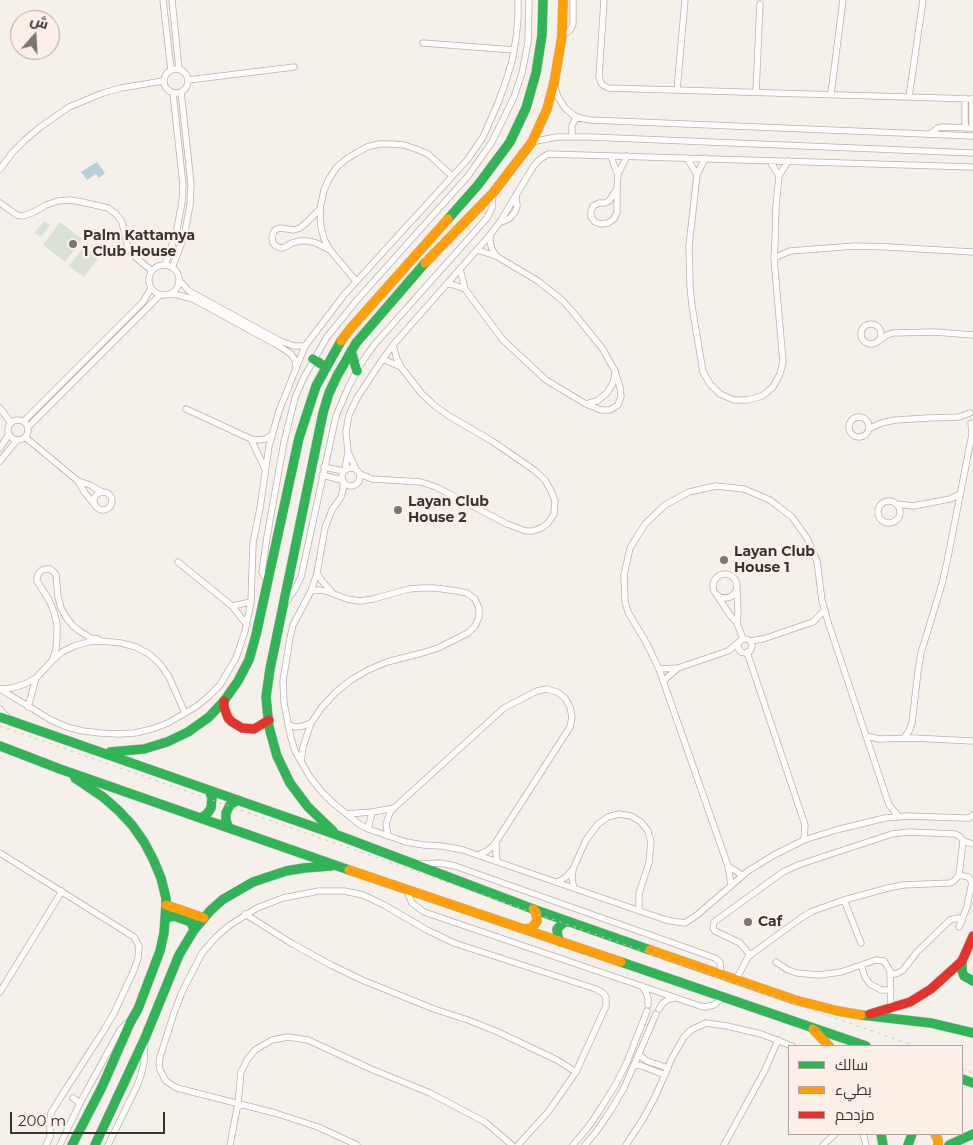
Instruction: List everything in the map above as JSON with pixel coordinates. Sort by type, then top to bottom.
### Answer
[{"type":"street","points":[[163,0],[170,70]]},
{"type":"street","points":[[172,0],[178,69]]},
{"type":"street","points":[[0,689],[28,707],[67,727],[100,733],[135,733],[168,723],[197,706],[220,685],[236,658],[247,625],[251,602],[253,543],[272,435],[278,411],[305,346],[344,295],[468,159],[483,137],[506,81],[514,50],[518,0]]},
{"type":"street","points":[[268,580],[262,570],[284,442],[295,398],[311,363],[327,337],[357,300],[468,176],[492,142],[514,98],[522,73],[528,42],[529,0]]},
{"type":"street","points":[[105,753],[144,749],[167,742],[188,732],[209,717],[224,701],[238,681],[249,660],[256,635],[299,438],[311,400],[326,367],[350,329],[483,179],[510,142],[519,125],[532,91],[542,36],[543,0]]},
{"type":"street","points":[[340,836],[308,807],[290,783],[277,756],[269,727],[266,697],[282,608],[323,413],[329,393],[351,351],[429,259],[493,193],[532,142],[547,109],[554,83],[562,36],[563,0]]},
{"type":"street","points":[[562,36],[570,30],[573,24],[573,0]]},
{"type":"street","points":[[604,0],[599,77],[601,83],[608,88],[972,99],[973,128],[942,127],[930,134]]},
{"type":"street","points":[[677,90],[685,0]]},
{"type":"street","points":[[831,94],[843,0]]},
{"type":"street","points":[[909,97],[924,0]]},
{"type":"street","points":[[756,92],[760,4]]},
{"type":"street","points":[[423,44],[514,50]]},
{"type":"street","points":[[188,80],[294,67]]},
{"type":"street","points":[[178,69],[185,73],[188,80],[187,86],[182,92],[173,93],[166,89],[163,81],[165,75],[170,70],[178,69]]},
{"type":"street","points":[[0,169],[25,140],[54,117],[69,108],[103,93],[163,81]]},
{"type":"street","points":[[554,83],[558,96],[565,108],[576,117],[590,120],[973,136]]},
{"type":"street","points":[[172,268],[184,237],[191,184],[182,92]]},
{"type":"street","points":[[165,265],[176,234],[183,194],[173,93]]},
{"type":"street","points":[[965,98],[965,128]]},
{"type":"street","points":[[572,137],[572,126],[576,117]]},
{"type":"street","points":[[532,142],[556,137],[572,137],[973,153]]},
{"type":"street","points":[[356,282],[330,250],[324,239],[321,227],[320,209],[324,190],[336,168],[356,152],[379,144],[392,144],[404,145],[428,154],[452,176]]},
{"type":"street","points":[[341,497],[342,474],[348,452],[346,432],[349,415],[357,398],[393,345],[490,235],[500,222],[533,167],[548,154],[973,167]]},
{"type":"street","points":[[611,156],[618,174]]},
{"type":"street","points":[[617,189],[609,201],[594,206],[591,211],[591,217],[595,222],[601,224],[608,223],[614,219],[617,212],[618,174],[627,156]]},
{"type":"street","points":[[687,158],[697,175]]},
{"type":"street","points":[[705,158],[697,175],[689,246],[692,306],[703,372],[710,384],[720,394],[734,400],[748,400],[762,396],[773,387],[780,374],[783,362],[774,243],[780,176],[788,161]]},
{"type":"street","points":[[770,161],[780,176]]},
{"type":"street","points":[[282,608],[292,595],[301,577],[336,416],[344,396],[367,355],[382,336],[487,218],[492,208],[493,193]]},
{"type":"street","points":[[0,204],[22,216],[32,214],[46,205],[58,201],[70,200],[108,208],[122,222],[125,238],[130,250],[152,272]]},
{"type":"street","points":[[320,209],[300,228],[294,230],[280,228],[275,230],[272,238],[273,243],[281,248],[292,243],[308,241],[330,250]]},
{"type":"street","points":[[490,235],[490,242],[496,256]]},
{"type":"street","points":[[774,243],[790,251]]},
{"type":"street","points":[[774,258],[790,251],[855,246],[973,252]]},
{"type":"street","points":[[460,269],[465,289],[503,340],[546,380],[586,404],[600,410],[610,410],[618,405],[621,396],[615,371],[602,348],[562,300],[538,282],[496,256],[477,250]]},
{"type":"street","points":[[419,252],[420,258],[429,259]]},
{"type":"street","points":[[298,364],[284,346],[196,295],[184,286],[172,268],[165,265],[158,267],[152,272],[149,280],[151,288],[160,295],[170,294],[193,299],[284,346],[305,346]]},
{"type":"street","points":[[404,269],[413,270],[414,276]]},
{"type":"street","points":[[170,294],[175,291],[179,280]]},
{"type":"street","points":[[448,284],[465,289]]},
{"type":"street","points":[[24,421],[143,302],[151,288]]},
{"type":"street","points":[[28,427],[160,295]]},
{"type":"street","points":[[894,333],[874,325],[868,325],[863,328],[861,335],[868,344],[875,344],[887,335],[894,333],[935,332],[973,335]]},
{"type":"street","points":[[878,327],[882,334],[880,340]]},
{"type":"street","points":[[322,475],[351,486],[372,479],[421,482],[436,487],[507,524],[526,531],[540,528],[548,523],[554,514],[555,501],[544,480],[534,470],[492,441],[435,406],[416,387],[401,367],[393,345]]},
{"type":"street","points":[[351,351],[357,371]]},
{"type":"street","points":[[302,354],[311,363]]},
{"type":"street","points":[[383,359],[401,367]]},
{"type":"street","points":[[298,364],[311,363],[326,367]]},
{"type":"street","points":[[586,404],[597,401],[607,393],[613,383],[615,371]]},
{"type":"street","points":[[0,408],[11,423]]},
{"type":"street","points":[[186,409],[250,439],[266,439],[272,435]]},
{"type":"street","points":[[881,423],[869,429],[864,436],[857,437],[849,429],[850,422],[854,418],[860,417],[881,423],[912,419],[959,417],[972,411]]},
{"type":"street","points":[[904,738],[912,723],[921,653],[942,584],[958,509],[972,433],[968,417],[972,411]]},
{"type":"street","points":[[959,417],[971,423]]},
{"type":"street","points":[[0,461],[17,440],[25,437],[28,433],[28,427],[24,421],[18,419],[11,423],[8,428],[11,437],[17,440]]},
{"type":"street","points":[[866,420],[869,429]]},
{"type":"street","points":[[0,448],[9,434]]},
{"type":"street","points":[[25,437],[78,481],[98,509],[102,510],[111,505],[112,499],[106,492],[78,481]]},
{"type":"street","points":[[250,439],[265,469]]},
{"type":"street","points":[[348,452],[360,477],[358,483]]},
{"type":"street","points":[[324,467],[344,470],[351,467],[372,479]]},
{"type":"street","points":[[351,486],[332,510],[325,528],[317,573],[311,591],[293,625],[283,681],[284,703],[290,738],[301,762],[320,791],[359,824],[406,842],[453,847],[672,922],[684,923],[697,915],[742,875],[774,855],[804,840],[884,818],[971,817]]},
{"type":"street","points":[[731,884],[728,866],[664,681],[647,644],[624,602],[624,574],[630,548],[644,524],[665,505],[689,492],[716,486],[744,489],[770,500],[792,517],[807,538],[817,561],[824,610],[889,805],[899,817]]},
{"type":"street","points":[[94,504],[95,496],[102,492]]},
{"type":"street","points":[[913,506],[896,520],[889,522],[883,520],[879,515],[879,508],[883,503],[890,501],[913,506],[946,500],[960,494]]},
{"type":"street","points":[[946,500],[958,509]]},
{"type":"street","points":[[897,504],[900,508],[900,515]]},
{"type":"street","points":[[178,562],[232,606],[247,625]]},
{"type":"street","points":[[52,661],[56,643],[57,624],[50,600],[37,577],[42,570],[46,569],[50,569],[56,575],[61,608],[73,626],[91,638],[136,647],[149,654],[169,676],[185,713]]},
{"type":"street","points":[[317,573],[325,585],[335,594]]},
{"type":"street","points":[[737,623],[737,584],[735,578],[723,574],[714,581],[713,590],[737,623],[744,641],[752,645],[747,651]]},
{"type":"street","points":[[301,762],[303,747],[311,723],[336,692],[368,670],[386,662],[438,648],[468,633],[476,626],[479,618],[479,608],[475,599],[467,593],[457,591],[435,588],[409,589],[360,601],[347,599],[322,590],[311,591]]},
{"type":"street","points":[[717,596],[728,598],[734,595],[737,590]]},
{"type":"street","points":[[232,606],[251,602]]},
{"type":"street","points":[[659,669],[678,668],[728,651],[744,641],[763,639],[813,622],[824,610]]},
{"type":"street","points":[[813,622],[829,625]]},
{"type":"street","points":[[728,651],[747,651],[763,639]]},
{"type":"street","points":[[0,689],[18,686],[36,678],[62,652],[74,646],[101,640]]},
{"type":"street","points":[[744,641],[739,649],[747,651]]},
{"type":"street","points":[[747,651],[806,825],[816,836]]},
{"type":"street","points":[[664,681],[678,668]]},
{"type":"street","points":[[28,707],[36,678]]},
{"type":"street","points":[[388,836],[386,830],[388,818],[394,808],[504,708],[537,691],[547,689],[557,692],[565,698],[570,707],[572,717],[570,727],[496,841],[487,851],[478,855]]},
{"type":"street","points":[[224,701],[228,718],[242,728],[254,729],[269,720]]},
{"type":"street","points":[[0,710],[10,720]]},
{"type":"street","points":[[0,717],[340,836],[568,922],[802,1002],[864,1016],[931,1023],[973,1033]]},
{"type":"street","points":[[288,726],[296,727],[311,723]]},
{"type":"street","points":[[912,723],[920,738]]},
{"type":"street","points":[[866,736],[876,739],[920,738],[973,741]]},
{"type":"street","points":[[871,750],[877,742],[883,739]]},
{"type":"street","points":[[0,746],[60,769],[338,866],[863,1045]]},
{"type":"street","points":[[294,748],[303,747]]},
{"type":"street","points":[[60,769],[103,797],[132,825],[144,842],[153,860],[161,878],[166,898],[164,933],[160,951],[138,1009],[102,1087],[72,1145]]},
{"type":"street","points":[[200,818],[212,808],[212,798],[209,790]]},
{"type":"street","points":[[229,828],[226,821],[226,813],[230,805],[238,800]]},
{"type":"street","points":[[884,818],[889,805]]},
{"type":"street","points":[[346,814],[394,808]]},
{"type":"street","points":[[380,811],[388,818]]},
{"type":"street","points":[[368,828],[372,812]]},
{"type":"street","points":[[558,882],[573,869],[586,840],[598,824],[608,817],[619,814],[631,816],[641,822],[648,831],[651,842],[648,863],[639,892],[636,898],[627,906]]},
{"type":"street","points":[[804,840],[806,825]]},
{"type":"street","points":[[736,980],[750,955],[806,914],[844,900],[895,886],[950,883],[954,881],[959,875],[963,842],[961,837],[955,834],[909,832],[885,835],[783,872],[714,922],[715,931],[740,943],[750,955]]},
{"type":"street","points":[[496,841],[498,861]]},
{"type":"street","points":[[963,842],[973,844]]},
{"type":"street","points":[[0,853],[134,936],[140,946],[134,970],[114,1013],[69,1095],[51,1113],[50,1137],[46,1145]]},
{"type":"street","points":[[416,864],[440,863],[454,866],[714,958],[720,962],[721,975]]},
{"type":"street","points":[[95,1145],[145,1038],[179,955],[194,930],[204,918],[222,900],[253,882],[278,873],[304,868],[338,866]]},
{"type":"street","points":[[728,866],[742,875]]},
{"type":"street","points":[[573,869],[572,879],[574,888]]},
{"type":"street","points":[[890,975],[903,970],[917,952],[950,920],[958,918],[960,924],[967,907],[972,882],[968,877],[959,875]]},
{"type":"street","points":[[406,889],[412,903],[424,912],[676,998],[705,1007],[714,1005],[723,997]]},
{"type":"street","points":[[0,992],[62,890]]},
{"type":"street","points":[[356,1145],[318,1128],[275,1113],[177,1088],[162,1076],[159,1064],[160,1057],[174,1012],[202,953],[216,937],[245,914],[283,898],[319,891],[344,891],[362,895],[384,905],[427,930],[454,942],[600,991],[606,997],[606,1006],[576,1072],[548,1112],[518,1145]]},
{"type":"street","points":[[639,892],[639,910]]},
{"type":"street","points":[[844,900],[861,943]]},
{"type":"street","points":[[166,904],[204,918]]},
{"type":"street","points":[[524,929],[532,928],[537,921],[536,912],[533,909]]},
{"type":"street","points":[[245,914],[291,943],[362,980],[498,1032],[557,1060],[576,1072]]},
{"type":"street","points":[[165,918],[174,916],[191,922],[194,930]]},
{"type":"street","points":[[562,942],[558,938],[557,929],[564,922],[568,922]]},
{"type":"street","points":[[864,1016],[910,1002],[921,996],[940,982],[962,961],[973,936]]},
{"type":"street","points":[[776,962],[792,971],[810,975],[834,974],[861,966],[874,958],[884,961],[890,975],[892,1008]]},
{"type":"street","points":[[962,961],[964,976],[973,981]]},
{"type":"street","points":[[861,966],[870,984],[881,990],[891,990]]},
{"type":"street","points":[[572,1145],[586,1130],[604,1105],[627,1062],[648,1008],[648,999],[642,986]]},
{"type":"street","points":[[585,1145],[611,1110],[624,1088],[657,1011],[663,1003],[676,998]]},
{"type":"street","points":[[644,1020],[652,1023]]},
{"type":"street","points":[[60,1145],[80,1103],[120,1030],[127,1023],[130,1023]]},
{"type":"street","points":[[626,1145],[655,1097],[672,1058],[684,1037],[691,1030],[704,1023],[709,1023],[744,1029],[790,1045]]},
{"type":"street","points":[[811,1027],[828,1045]]},
{"type":"street","points":[[230,1145],[238,1103],[241,1072],[247,1060],[255,1050],[272,1040],[288,1037],[308,1040],[430,1093],[485,1122],[512,1145]]},
{"type":"street","points":[[108,1145],[141,1075],[144,1062],[145,1038]]},
{"type":"street","points":[[724,1145],[765,1070],[778,1040]]},
{"type":"street","points":[[639,1055],[645,1060],[668,1068]]},
{"type":"street","points":[[635,1065],[665,1075]]},
{"type":"street","points":[[69,1095],[80,1103]]},
{"type":"street","points":[[586,1130],[592,1136]]},
{"type":"street","points":[[950,1145],[973,1134]]},
{"type":"street","points":[[823,1145],[834,1135]]},
{"type":"shaded area","points":[[44,221],[50,225],[41,237],[35,233]]},
{"type":"shaded area","points":[[60,222],[82,239],[65,262],[43,245]]},
{"type":"shaded area","points":[[84,246],[99,257],[84,277],[69,266]]},
{"type":"water","points":[[97,162],[105,173],[99,178],[96,174],[87,180],[81,172]]},
{"type":"railway","points":[[0,726],[912,1045]]},
{"type":"railway","points":[[963,1069],[973,1073]]},
{"type":"traffic: fast","points":[[448,219],[478,185],[510,142],[526,108],[536,73],[542,35],[543,0]]},
{"type":"traffic: fast","points":[[333,831],[308,807],[290,783],[277,756],[269,727],[266,697],[270,669],[323,413],[329,393],[356,343],[425,263]]},
{"type":"traffic: fast","points":[[110,752],[144,749],[167,742],[188,732],[209,717],[224,701],[238,681],[249,660],[256,635],[299,438],[316,386],[341,341]]},
{"type":"traffic: fast","points":[[351,351],[357,371]]},
{"type":"traffic: fast","points":[[313,359],[326,367]]},
{"type":"traffic: fast","points":[[0,717],[340,836],[533,909],[650,950]]},
{"type":"traffic: fast","points":[[0,746],[60,769],[349,870]]},
{"type":"traffic: fast","points":[[72,1145],[102,1087],[138,1009],[160,951],[164,933],[166,905],[161,878],[153,859],[132,825],[103,797],[75,778]]},
{"type":"traffic: fast","points":[[201,818],[211,808],[212,798],[209,790]]},
{"type":"traffic: fast","points":[[229,828],[226,821],[226,813],[230,805],[238,800]]},
{"type":"traffic: fast","points":[[95,1145],[145,1038],[179,955],[194,930],[210,911],[222,900],[253,882],[286,871],[331,866]]},
{"type":"traffic: fast","points":[[165,918],[174,916],[191,922],[194,930]]},
{"type":"traffic: fast","points":[[561,942],[558,938],[557,929],[564,922],[568,922]]},
{"type":"traffic: fast","points":[[962,961],[964,976],[973,981]]},
{"type":"traffic: fast","points":[[621,962],[863,1045]]},
{"type":"traffic: fast","points":[[861,1015],[931,1023],[973,1033]]},
{"type":"traffic: fast","points":[[963,1079],[973,1083]]},
{"type":"traffic: fast","points":[[949,1145],[973,1134]]},
{"type":"traffic: fast","points":[[881,1135],[883,1145]]},
{"type":"traffic: fast","points":[[908,1145],[912,1135]]},
{"type":"traffic: slow","points":[[425,263],[493,193],[532,142],[547,109],[554,83],[562,36],[563,0]]},
{"type":"traffic: slow","points":[[341,341],[448,219]]},
{"type":"traffic: slow","points":[[349,870],[621,962]]},
{"type":"traffic: slow","points":[[166,905],[204,918]]},
{"type":"traffic: slow","points":[[524,929],[532,928],[537,921],[536,912],[533,909]]},
{"type":"traffic: slow","points":[[650,950],[795,1000],[861,1015]]},
{"type":"traffic: slow","points":[[813,1029],[828,1045]]},
{"type":"traffic: slow","points":[[936,1135],[938,1145]]},
{"type":"traffic: jam","points":[[224,701],[228,718],[242,728],[254,729],[269,720]]},
{"type":"traffic: jam","points":[[870,1014],[910,1002],[931,989],[962,961],[973,936]]},
{"type":"place","name":"Palm Kattamya 1 Club House","points":[[73,244]]},
{"type":"place","name":"Layan Club House 2","points":[[398,510]]},
{"type":"place","name":"Layan Club House 1","points":[[724,560]]},
{"type":"place","name":"Caf","points":[[748,922]]}]
